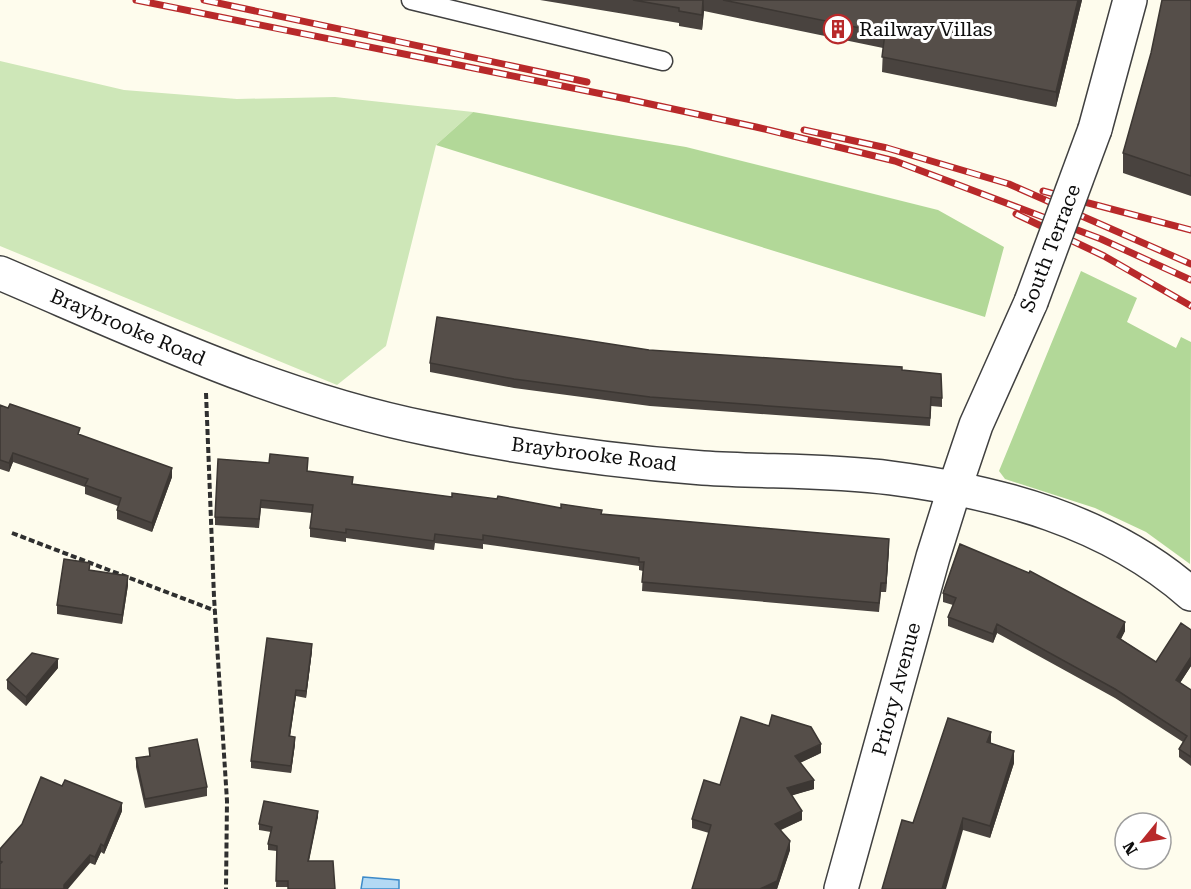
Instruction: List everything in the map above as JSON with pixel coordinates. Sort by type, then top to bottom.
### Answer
[{"type":"street","name":"South Terrace","points":[[954,490],[976,425],[1031,302],[1095,129],[1130,0]]},
{"type":"street","name":"Braybrooke Road","points":[[0,273],[210,363],[298,396],[366,416],[567,455],[703,468],[891,478],[1021,504],[1080,524],[1128,548],[1171,576],[1191,594]]},
{"type":"street","name":"Priory Avenue","points":[[841,889],[933,557],[954,490]]},
{"type":"lane","points":[[411,0],[663,62]]},
{"type":"path","points":[[210,363],[206,386],[227,801],[226,889]]},
{"type":"path","points":[[12,533],[216,611]]},
{"type":"green space","points":[[0,61],[124,90],[237,99],[335,97],[473,112],[436,145],[386,346],[337,385],[0,246]]},
{"type":"green space","points":[[473,112],[686,147],[938,210],[1004,247],[985,317],[436,145]]},
{"type":"green space","points":[[1081,271],[1137,298],[1127,322],[1176,348],[1181,337],[1191,342],[1190,564],[1146,532],[1095,508],[1005,479],[999,471]]},
{"type":"water","points":[[363,877],[399,880],[399,889],[361,889]]},
{"type":"building","points":[[633,0],[703,0],[702,15],[679,11],[679,8]]},
{"type":"building","points":[[723,0],[1078,0],[1056,92],[882,57],[885,33]]},
{"type":"building","points":[[1162,0],[1191,0],[1191,176],[1123,153],[1151,53]]},
{"type":"building","points":[[437,317],[649,350],[902,367],[902,370],[941,374],[942,398],[931,397],[930,418],[650,397],[514,379],[430,363]]},
{"type":"building","points":[[10,404],[80,428],[78,434],[172,468],[152,523],[117,510],[121,498],[85,485],[88,479],[13,453],[9,463],[0,460],[0,405],[8,408]]},
{"type":"building","points":[[270,454],[308,458],[307,471],[353,477],[352,484],[452,497],[452,493],[497,499],[498,496],[561,508],[561,504],[602,510],[601,514],[889,539],[886,583],[881,583],[879,603],[642,582],[644,562],[639,562],[639,558],[483,535],[483,540],[435,534],[434,541],[346,529],[346,533],[310,528],[313,505],[261,500],[259,519],[215,517],[218,459],[269,463]]},
{"type":"building","points":[[960,544],[1029,573],[1030,571],[1125,622],[1117,637],[1156,662],[1181,623],[1191,630],[1191,657],[1176,680],[1191,690],[1191,757],[1179,749],[1187,736],[1115,689],[997,624],[993,634],[948,617],[956,598],[943,593]]},
{"type":"building","points":[[64,559],[90,563],[89,570],[128,576],[122,615],[57,605]]},
{"type":"building","points":[[267,638],[312,644],[306,691],[296,690],[289,736],[295,737],[291,766],[251,761]]},
{"type":"building","points":[[32,653],[58,659],[26,697],[7,680]]},
{"type":"building","points":[[772,715],[811,727],[821,744],[795,756],[814,780],[787,788],[802,811],[775,824],[790,841],[777,881],[760,889],[692,889],[711,825],[692,819],[704,780],[720,785],[741,717],[769,726]]},
{"type":"building","points":[[948,718],[991,732],[987,742],[1014,751],[990,826],[963,818],[942,889],[882,889],[902,820],[913,823]]},
{"type":"building","points":[[197,739],[207,787],[145,799],[136,758],[150,756],[149,748]]},
{"type":"building","points":[[41,777],[62,786],[65,780],[122,803],[104,846],[101,844],[95,857],[90,855],[64,885],[64,889],[0,889],[0,864],[2,862],[0,861],[0,849],[22,824]]},
{"type":"building","points":[[264,801],[318,811],[308,861],[333,861],[335,889],[288,889],[288,881],[276,881],[277,846],[268,844],[272,827],[259,824]]},
{"type":"railway","points":[[136,0],[627,99],[895,161],[1101,239],[1191,280]]},
{"type":"railway","points":[[204,0],[587,82]]},
{"type":"railway","points":[[804,130],[887,148],[1009,184],[1191,264]]},
{"type":"railway","points":[[1043,191],[1191,230]]},
{"type":"railway","points":[[1016,214],[1104,256],[1191,306]]},
{"type":"place","name":"Railway Villas","points":[[838,29]]}]
